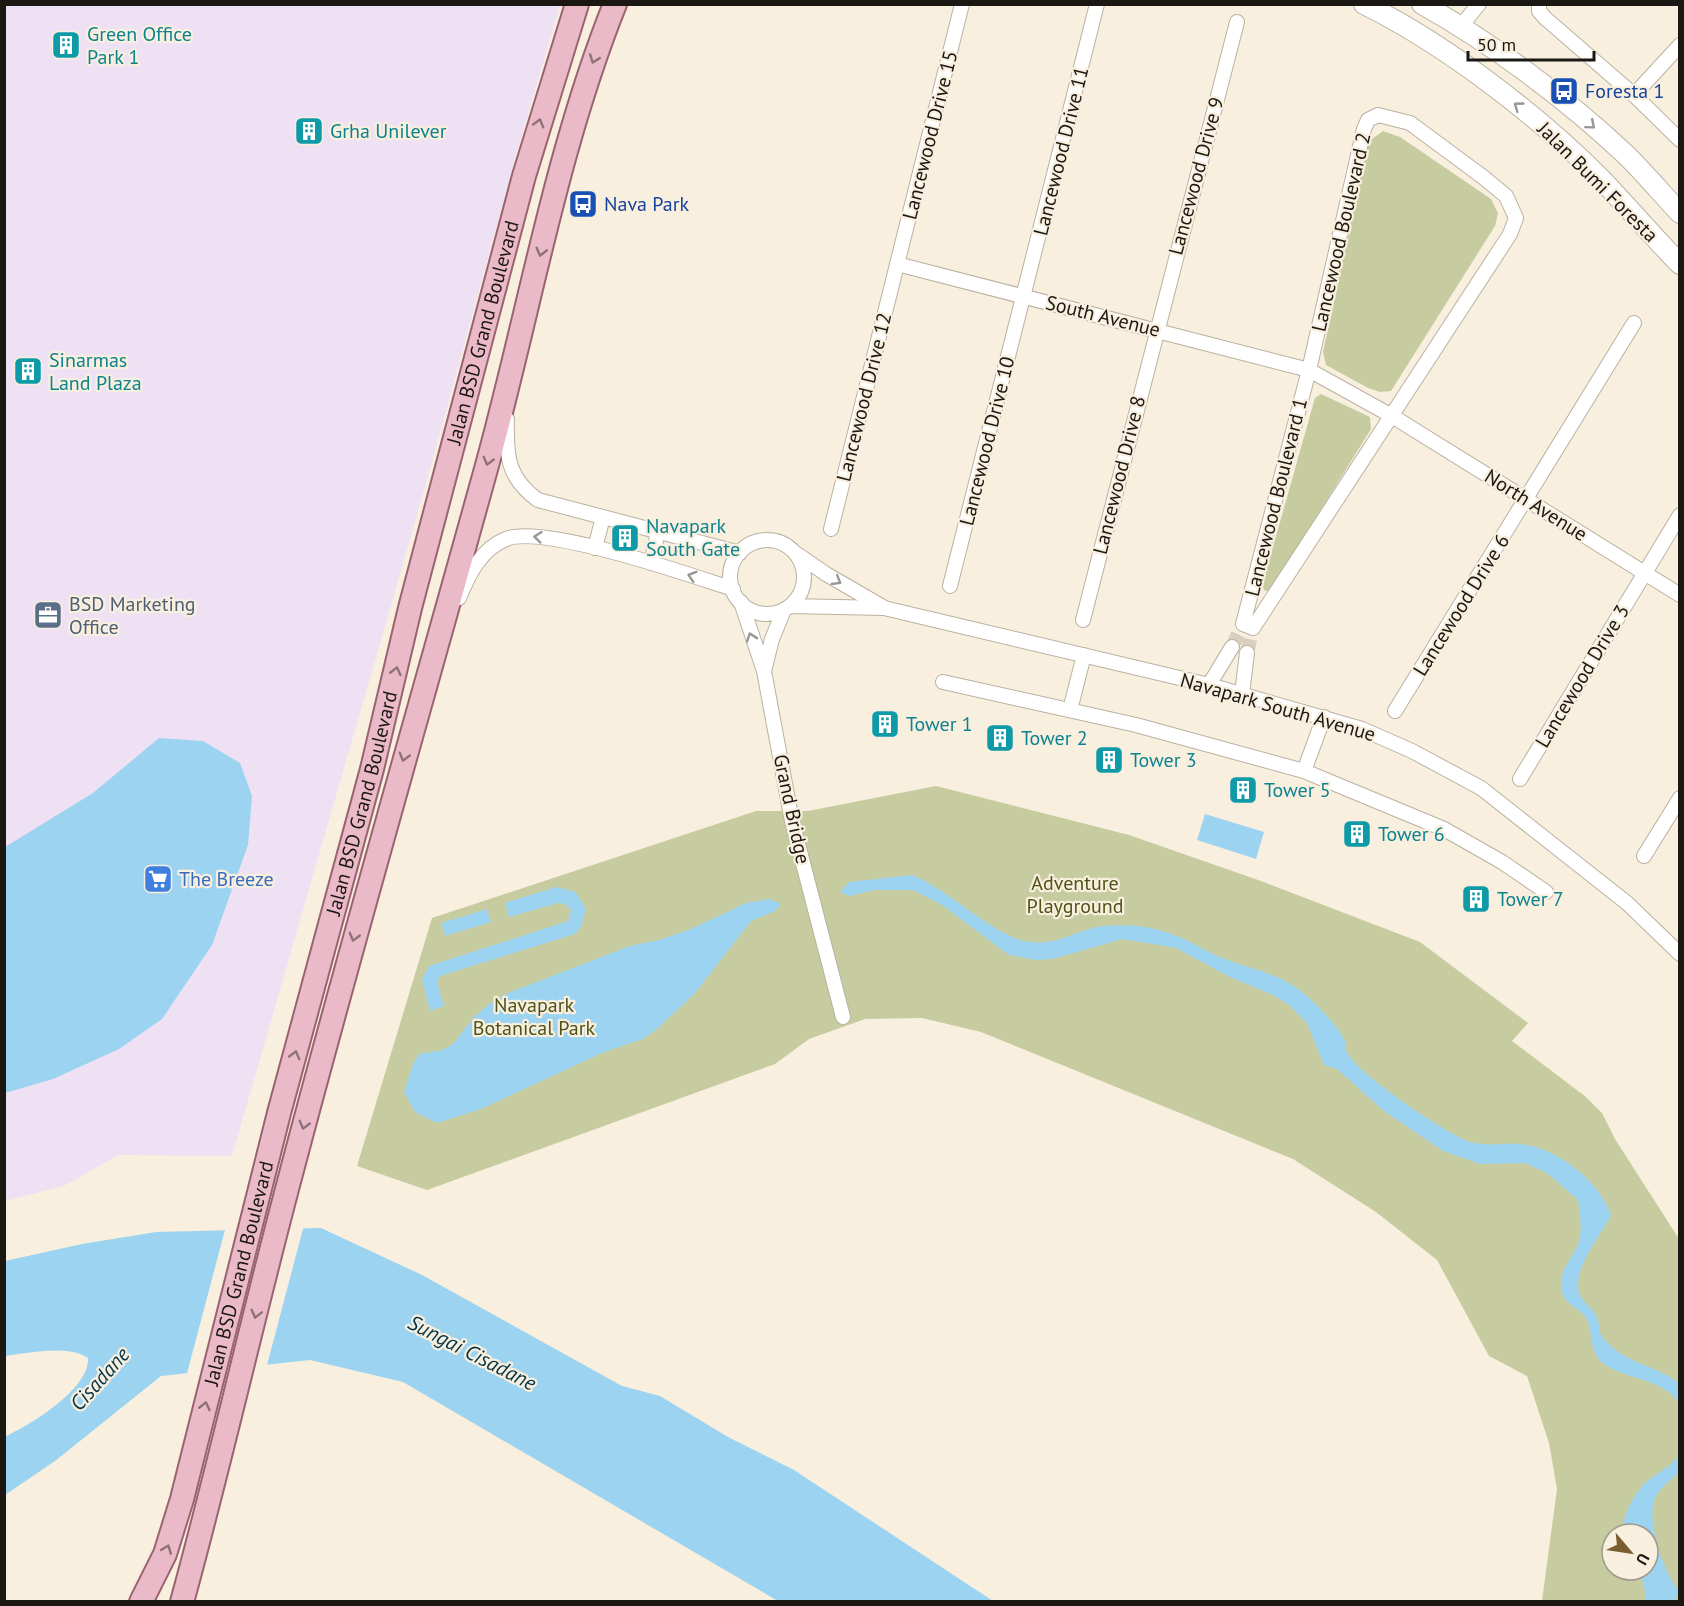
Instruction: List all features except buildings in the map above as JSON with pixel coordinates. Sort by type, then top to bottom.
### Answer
[{"type":"main road","name":"Jalan BSD Grand Boulevard","points":[[141,1602],[165,1554],[192,1463],[279,1113],[344,872],[524,176],[577,4]]},
{"type":"main road","name":"Jalan BSD Grand Boulevard","points":[[182,1602],[217,1472],[289,1179],[370,880],[511,378],[572,130],[586,80],[615,4]]},
{"type":"main road","name":"Jalan Bumi Foresta","points":[[1364,4],[1438,47],[1543,124],[1602,180],[1680,264]]},
{"type":"main road","name":"Jalan Bumi Foresta","points":[[1422,4],[1461,26],[1555,96],[1624,152],[1680,213]]},
{"type":"street","name":"Lancewood Drive 15","points":[[897,264],[962,4]]},
{"type":"street","name":"Lancewood Drive 11","points":[[1025,297],[1097,4]]},
{"type":"street","points":[[1461,26],[1479,4]]},
{"type":"street","points":[[1539,4],[1539,11],[1545,18],[1634,95],[1680,140]]},
{"type":"street","name":"Lancewood Drive 9","points":[[1155,330],[1237,22]]},
{"type":"street","points":[[1634,95],[1680,45]]},
{"type":"street","name":"Lancewood Boulevard 2","points":[[1309,370],[1364,129],[1368,120],[1378,115],[1410,123],[1506,195],[1516,218],[1510,234],[1392,416]]},
{"type":"street","name":"South Avenue","points":[[897,264],[1309,370],[1392,416]]},
{"type":"street","name":"Lancewood Drive 12","points":[[831,530],[897,264]]},
{"type":"street","name":"Lancewood Drive 10","points":[[950,586],[1025,297]]},
{"type":"street","name":"Lancewood Drive 6","points":[[1395,711],[1634,323]]},
{"type":"street","name":"Lancewood Drive 8","points":[[1083,620],[1155,330]]},
{"type":"street","name":"Lancewood Boulevard 1","points":[[1309,370],[1248,626],[1392,416]]},
{"type":"street","points":[[511,378],[506,444],[516,478],[523,490],[538,500],[740,553]]},
{"type":"street","name":"North Avenue","points":[[1392,416],[1680,596]]},
{"type":"street","name":"Lancewood Drive 3","points":[[1520,779],[1680,515]]},
{"type":"street","points":[[595,548],[603,517]]},
{"type":"street","points":[[651,563],[658,532]]},
{"type":"street","points":[[433,661],[460,594],[475,566],[488,549],[508,538],[528,536],[595,548],[732,589]]},
{"type":"street","points":[[764,670],[772,639],[787,608],[801,591],[804,579],[803,566],[792,550],[782,543],[763,541],[751,545],[740,553],[732,570],[732,589],[741,602],[759,613],[775,614],[787,608]]},
{"type":"street","name":"Navapark South Avenue","points":[[792,550],[826,574],[884,608]]},
{"type":"street","name":"Grand Bridge","points":[[741,602],[764,670],[792,821],[843,1017]]},
{"type":"street","name":"Navapark South Avenue","points":[[787,608],[884,608],[1242,693],[1324,717],[1383,738],[1481,788],[1634,909],[1680,954]]},
{"type":"street","points":[[1209,685],[1232,647]]},
{"type":"street","points":[[1242,693],[1247,653]]},
{"type":"street","points":[[1070,710],[1084,655]]},
{"type":"street","points":[[943,682],[1070,710],[1304,771],[1444,829],[1502,862],[1546,892]]},
{"type":"street","points":[[1304,771],[1324,717]]},
{"type":"street","points":[[1644,856],[1680,798]]},
{"type":"shaded area","points":[[5,5],[560,5],[516,155],[426,484],[232,1156],[118,1155],[64,1186],[5,1201]]},
{"type":"green space","points":[[1383,131],[1400,137],[1491,199],[1498,213],[1495,226],[1391,391],[1380,392],[1326,365],[1323,352],[1369,141]]},
{"type":"green space","points":[[1321,394],[1370,417],[1371,429],[1271,590],[1265,591],[1262,586],[1315,398]]},
{"type":"green space","name":"Navapark Botanical Park","points":[[936,786],[1129,835],[1261,881],[1420,942],[1528,1023],[1512,1041],[1586,1097],[1602,1113],[1615,1139],[1679,1239],[1679,1601],[1542,1601],[1557,1489],[1549,1443],[1527,1376],[1489,1356],[1437,1260],[1376,1212],[1293,1159],[981,1032],[922,1018],[865,1019],[809,1039],[775,1064],[427,1190],[357,1166],[432,918],[756,811],[808,811]]},
{"type":"water","points":[[159,738],[203,741],[240,763],[252,796],[248,845],[212,945],[162,1019],[119,1049],[53,1079],[5,1093],[5,847],[93,793]]},
{"type":"water","points":[[1205,814],[1264,832],[1256,859],[1197,840]]},
{"type":"water","points":[[912,875],[942,891],[987,923],[1016,939],[1040,943],[1095,927],[1141,926],[1185,939],[1221,958],[1276,977],[1299,989],[1322,1010],[1341,1034],[1347,1053],[1368,1075],[1439,1125],[1473,1143],[1527,1145],[1540,1148],[1566,1162],[1599,1192],[1611,1216],[1581,1269],[1578,1280],[1583,1300],[1597,1317],[1599,1332],[1617,1351],[1679,1383],[1679,1403],[1672,1395],[1655,1384],[1607,1366],[1595,1352],[1586,1318],[1564,1297],[1561,1284],[1564,1270],[1580,1237],[1578,1200],[1547,1173],[1525,1163],[1480,1164],[1443,1151],[1384,1111],[1337,1069],[1324,1065],[1307,1023],[1289,1005],[1176,948],[1123,939],[1052,959],[1036,960],[1009,955],[942,905],[913,890],[874,890],[850,896],[840,892],[849,882]]},
{"type":"water","points":[[556,887],[575,892],[586,908],[581,927],[575,934],[440,976],[437,982],[444,1006],[430,1011],[422,979],[429,966],[568,921],[571,910],[565,904],[558,903],[509,917],[505,903]]},
{"type":"water","points":[[770,899],[781,904],[775,911],[751,921],[695,993],[643,1039],[604,1052],[481,1109],[437,1123],[415,1112],[404,1092],[413,1064],[419,1054],[442,1050],[453,1044],[474,1017],[508,993],[630,946],[659,940],[691,929],[746,903]]},
{"type":"water","points":[[487,909],[491,922],[445,936],[441,923]]},
{"type":"water","points":[[321,1228],[422,1275],[622,1386],[660,1396],[728,1437],[794,1470],[993,1601],[778,1601],[403,1382],[310,1360],[161,1376],[55,1461],[5,1495],[4,1437],[42,1415],[69,1394],[86,1370],[88,1358],[70,1351],[59,1350],[5,1356],[5,1261],[82,1244],[156,1232]]},
{"type":"water","points":[[1679,1454],[1679,1472],[1656,1496],[1653,1505],[1653,1522],[1624,1522],[1629,1506],[1646,1482],[1676,1459]]},
{"type":"water","points":[[1660,1552],[1678,1590],[1675,1601],[1645,1601],[1643,1582],[1660,1582]]},
{"type":"pier","points":[[304,1225],[266,1369],[186,1377],[226,1226]]},
{"type":"tunnel","points":[[1232,647],[1243,624]]},
{"type":"tunnel","points":[[1247,653],[1253,628]]},
{"type":"place","name":"Green Office Park 1","points":[[66,45]]},
{"type":"place","name":"Foresta 1","points":[[1564,91]]},
{"type":"place","name":"Grha Unilever","points":[[309,131]]},
{"type":"place","name":"Nava Park","points":[[583,204]]},
{"type":"place","name":"Sinarmas Land Plaza","points":[[28,371]]},
{"type":"place","name":"Navapark South Gate","points":[[625,538]]},
{"type":"place","name":"BSD Marketing Office","points":[[48,615]]},
{"type":"place","name":"Tower 1","points":[[885,724]]},
{"type":"place","name":"Tower 2","points":[[1000,738]]},
{"type":"place","name":"Tower 3","points":[[1109,760]]},
{"type":"place","name":"Tower 5","points":[[1243,790]]},
{"type":"place","name":"Tower 6","points":[[1357,834]]},
{"type":"place","name":"The Breeze","points":[[158,879]]},
{"type":"place","name":"Tower 7","points":[[1476,899]]},
{"type":"park label","name":"Adventure Playground","points":[[1075,894]]},
{"type":"water label","name":"Sungai Cisadane","points":[[472,1353]]},
{"type":"water label","name":"Cisadane","points":[[100,1379]]}]
